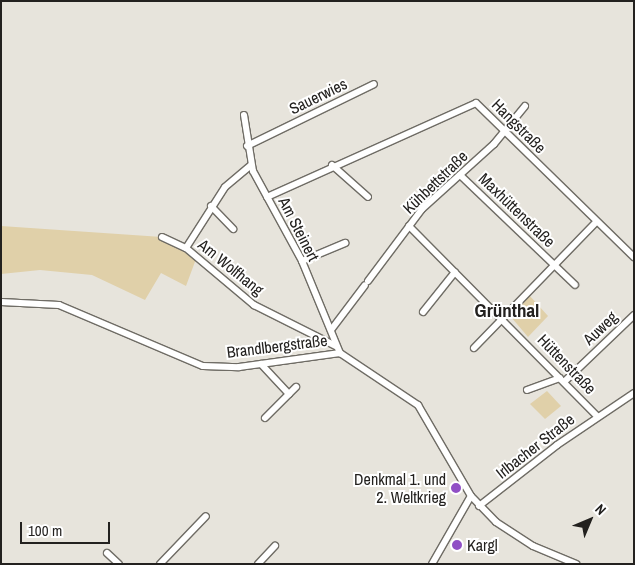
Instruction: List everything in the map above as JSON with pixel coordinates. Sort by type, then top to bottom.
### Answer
[{"type":"street","name":"Sauerwies","points":[[247,146],[374,84]]},
{"type":"street","name":"Hangstraße","points":[[268,197],[332,165],[476,103],[634,257]]},
{"type":"street","name":"Kühbettstraße","points":[[331,330],[409,226],[460,174],[505,133],[525,106]]},
{"type":"street","name":"Am Steinert","points":[[244,115],[251,165],[302,261],[340,353]]},
{"type":"street","points":[[186,248],[211,206],[230,180],[251,165]]},
{"type":"street","points":[[332,165],[368,197]]},
{"type":"street","name":"Maxhüttenstraße","points":[[460,174],[575,286]]},
{"type":"street","points":[[211,206],[233,229]]},
{"type":"street","name":"Maxhüttenstraße","points":[[474,348],[596,222]]},
{"type":"street","name":"Hüttenstraße","points":[[409,226],[503,318],[598,416]]},
{"type":"street","name":"Am Wolfhang","points":[[162,237],[186,248],[254,305],[336,346]]},
{"type":"street","points":[[302,261],[345,243]]},
{"type":"street","points":[[423,312],[455,272]]},
{"type":"street","name":"Brandlbergstraße","points":[[1,302],[59,305],[203,366],[261,364],[340,353],[418,405],[471,496],[479,506],[512,534],[576,564]]},
{"type":"street","name":"Auweg","points":[[562,380],[634,315]]},
{"type":"street","points":[[261,364],[289,394]]},
{"type":"street","points":[[527,390],[562,380]]},
{"type":"street","points":[[266,418],[296,387]]},
{"type":"street","name":"Irlbacher Straße","points":[[479,506],[598,416],[634,393]]},
{"type":"street","points":[[432,564],[471,496]]},
{"type":"street","points":[[160,564],[206,516]]},
{"type":"street","points":[[260,563],[275,546]]},
{"type":"street","points":[[107,553],[118,564]]},
{"type":"shaded area","points":[[1,226],[162,237],[186,248],[196,259],[186,286],[161,273],[145,300],[92,275],[40,270],[1,274]]},
{"type":"shaded area","points":[[529,295],[548,316],[528,337],[511,317]]},
{"type":"shaded area","points":[[547,391],[561,406],[545,419],[530,404]]},
{"type":"place","name":"Denkmal 1. und 2. Weltkrieg","points":[[456,488]]},
{"type":"place","name":"Kargl","points":[[457,545]]},
{"type":"district","name":"Grünthal","points":[[507,311]]}]
